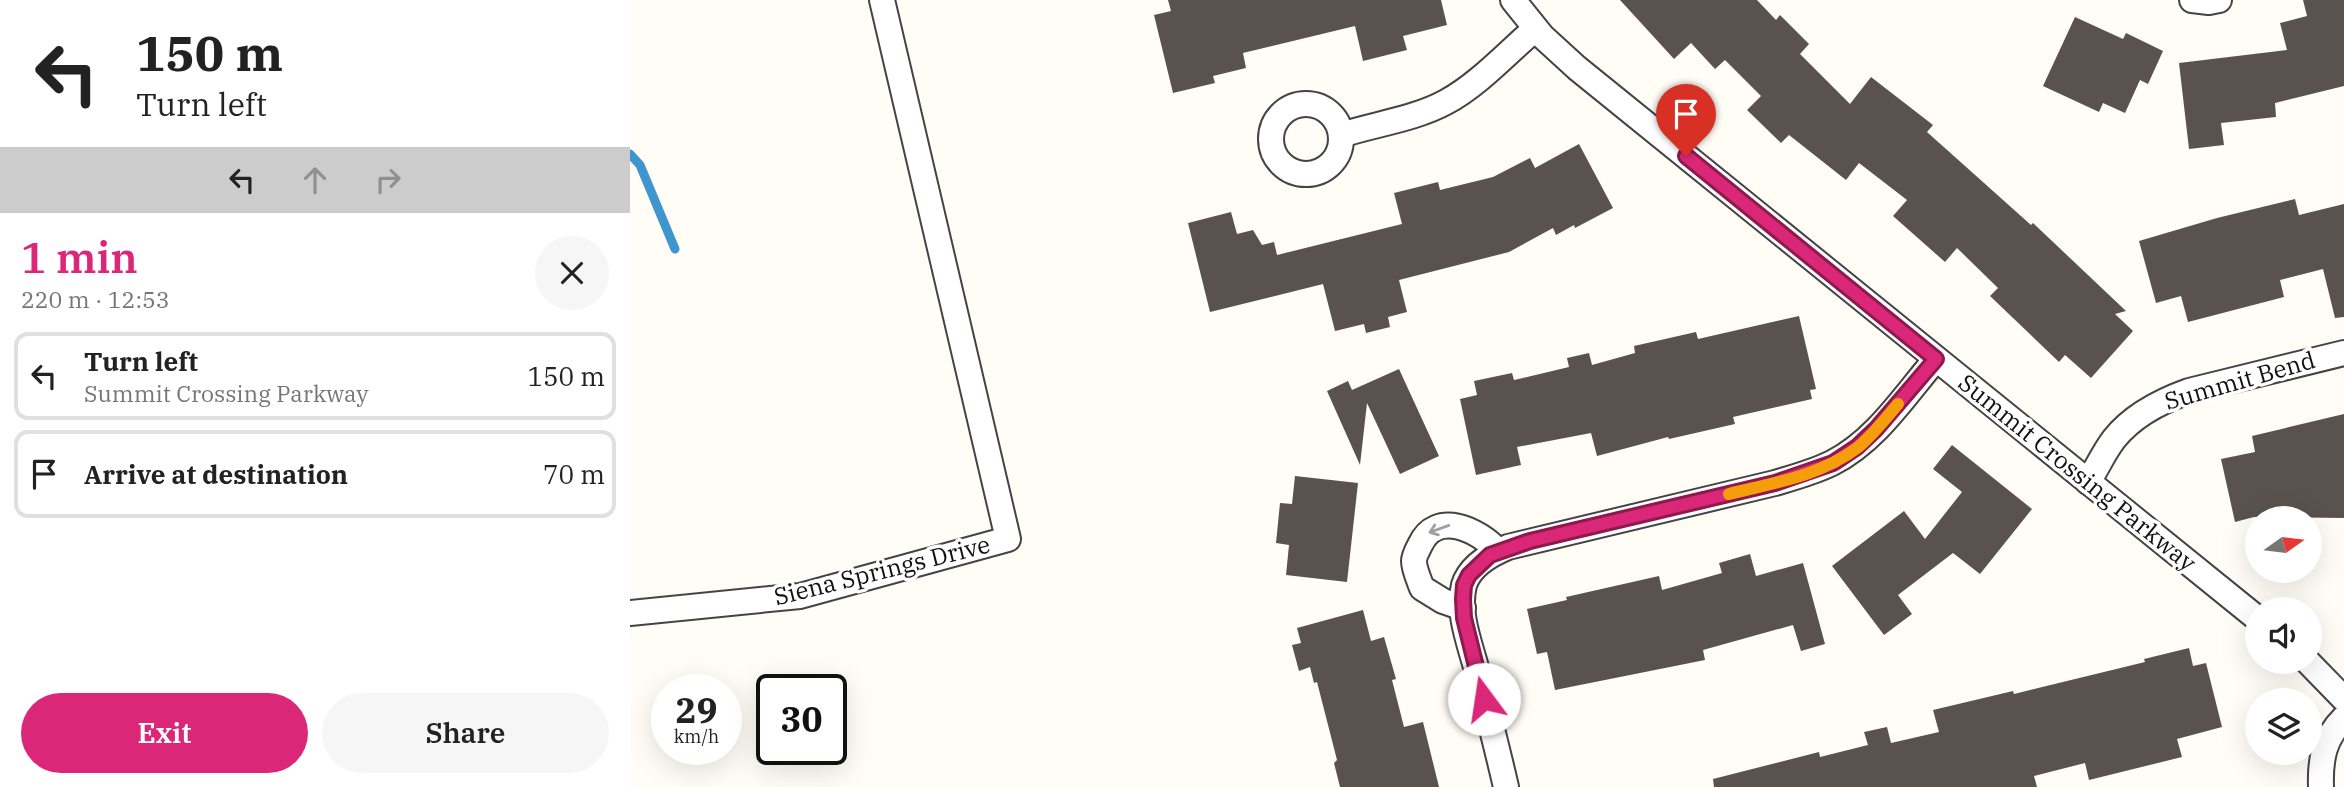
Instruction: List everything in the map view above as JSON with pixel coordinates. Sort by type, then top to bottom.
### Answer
[{"type":"street","name":"Siena Springs Drive","points":[[630,614],[800,596],[1008,539],[881,0]]},
{"type":"street","name":"Summit Crossing Parkway","points":[[1513,0],[1535,29],[1577,68],[2245,609]]},
{"type":"street","points":[[2192,0],[2219,0]]},
{"type":"street","points":[[1341,135],[1447,102],[1535,29]]},
{"type":"street","name":"Summit Bend","points":[[2088,482],[2114,439],[2148,409],[2167,398],[2344,353]]},
{"type":"street","points":[[1506,787],[1464,618],[1464,585],[1469,575],[1490,555],[1530,541],[1775,483],[1833,463],[1857,447],[1876,429],[1936,359]]},
{"type":"street","points":[[1463,608],[1443,601],[1422,588],[1414,560],[1424,536],[1437,527],[1464,527],[1488,541],[1498,551]]},
{"type":"street","points":[[2320,674],[2344,699]]},
{"type":"street","points":[[2321,787],[2320,765],[2323,749],[2331,733],[2344,718]]},
{"type":"building","points":[[1168,0],[1441,0],[1447,25],[1403,36],[1407,50],[1363,61],[1355,26],[1243,53],[1246,68],[1213,76],[1215,83],[1173,93],[1154,15],[1171,11]]},
{"type":"building","points":[[1620,0],[1757,0],[1776,20],[1780,15],[1809,44],[1800,54],[1850,104],[1871,77],[1933,125],[1927,132],[2031,225],[2033,223],[2126,311],[2115,314],[2133,331],[2091,378],[2065,355],[2059,362],[1990,296],[1998,288],[1957,248],[1945,262],[1893,216],[1907,200],[1859,163],[1846,180],[1789,135],[1781,143],[1747,110],[1761,96],[1725,60],[1715,69],[1691,43],[1674,59]]},
{"type":"building","points":[[2303,0],[2344,0],[2344,86],[2275,103],[2276,117],[2221,123],[2224,145],[2189,149],[2179,63],[2287,50],[2280,23],[2307,16]]},
{"type":"building","points":[[2075,17],[2123,39],[2126,33],[2163,51],[2148,84],[2140,80],[2125,113],[2103,103],[2099,112],[2043,86]]},
{"type":"building","points":[[1579,144],[1613,208],[1556,235],[1553,228],[1509,252],[1399,280],[1407,312],[1388,317],[1390,327],[1366,333],[1364,324],[1335,331],[1323,284],[1210,312],[1188,223],[1231,212],[1237,234],[1253,230],[1262,245],[1274,242],[1277,255],[1402,224],[1394,193],[1438,182],[1440,190],[1493,177],[1530,158],[1535,168]]},
{"type":"building","points":[[2295,199],[2299,215],[2344,204],[2344,317],[2335,318],[2323,269],[2280,280],[2284,297],[2188,322],[2181,296],[2156,303],[2139,241]]},
{"type":"building","points":[[1799,316],[1816,389],[1810,390],[1812,399],[1733,417],[1735,424],[1669,439],[1668,437],[1597,456],[1591,433],[1517,447],[1521,465],[1476,475],[1460,399],[1477,395],[1474,381],[1512,373],[1514,380],[1569,367],[1567,358],[1589,353],[1592,365],[1635,353],[1634,346],[1696,332],[1698,339]]},
{"type":"building","points":[[1399,369],[1439,456],[1400,474],[1367,403],[1360,465],[1327,391],[1348,381],[1352,390]]},
{"type":"building","points":[[2344,414],[2344,518],[2322,518],[2322,506],[2245,506],[2245,519],[2235,522],[2221,459],[2255,452],[2252,436]]},
{"type":"building","points":[[1952,445],[2032,509],[1980,574],[1953,553],[1898,595],[1912,614],[1884,635],[1832,566],[1904,511],[1925,539],[1962,492],[1933,469]]},
{"type":"building","points":[[1295,476],[1358,483],[1347,582],[1286,575],[1289,545],[1276,543],[1280,503],[1292,504]]},
{"type":"building","points":[[1750,554],[1756,576],[1803,563],[1825,644],[1801,651],[1793,625],[1703,650],[1705,660],[1555,690],[1547,652],[1537,654],[1527,609],[1567,600],[1566,597],[1659,576],[1662,590],[1722,573],[1719,563]]},
{"type":"building","points":[[1363,610],[1371,641],[1384,637],[1396,679],[1392,680],[1404,727],[1423,722],[1439,787],[1340,787],[1334,763],[1337,760],[1317,682],[1314,683],[1310,667],[1299,671],[1292,645],[1301,643],[1297,628]]},
{"type":"building","points":[[2189,648],[2193,666],[2206,663],[2222,727],[2177,739],[2182,757],[2089,780],[2085,763],[2034,776],[2037,787],[1714,787],[1713,779],[1819,752],[1820,757],[1868,745],[1864,732],[1887,727],[1891,743],[1939,732],[1933,710],[2013,691],[2014,694],[2145,662],[2144,659]]},
{"type":"waterway","points":[[630,154],[640,165],[675,249]]},
{"type":"slow traffic","points":[[1729,494],[1775,483],[1833,463],[1857,447],[1898,404]]},
{"type":"route","points":[[1484,699],[1464,618],[1463,599],[1464,585],[1469,575],[1490,555],[1530,541],[1775,483],[1833,463],[1857,447],[1876,429],[1936,359],[1686,156]]}]
